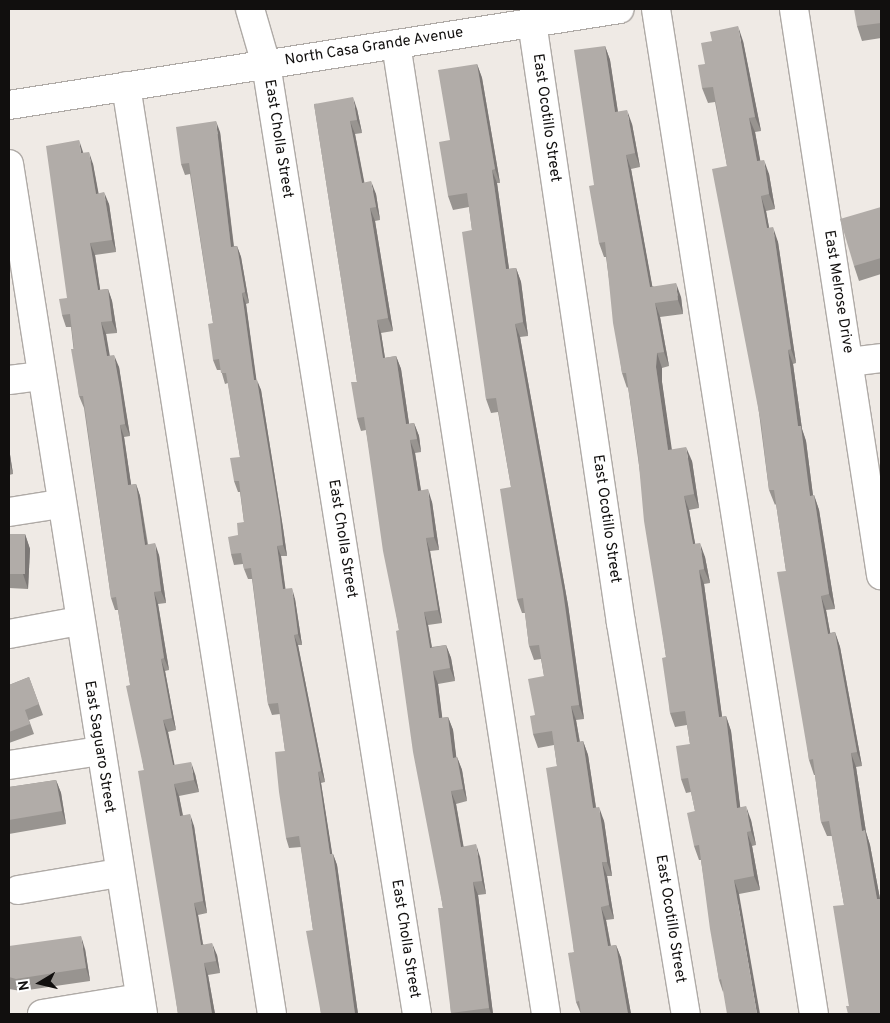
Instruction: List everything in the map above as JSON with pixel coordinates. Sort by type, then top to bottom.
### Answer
[{"type":"street","name":"East Cholla Street","points":[[250,9],[266,64],[417,1014]]},
{"type":"street","name":"North Casa Grande Avenue","points":[[9,105],[620,9]]},
{"type":"street","points":[[656,9],[814,1014]]},
{"type":"street","name":"East Melrose Drive","points":[[794,9],[881,575]]},
{"type":"street","name":"East Ocotillo Street","points":[[532,22],[621,623],[686,1014]]},
{"type":"street","points":[[396,44],[546,1014]]},
{"type":"street","points":[[126,86],[272,1014]]},
{"type":"street","name":"East Saguaro Street","points":[[9,164],[15,252],[40,376],[99,750],[142,1006]]},
{"type":"street","points":[[848,362],[881,358]]},
{"type":"street","points":[[9,380],[40,376]]},
{"type":"street","points":[[9,512],[60,504]]},
{"type":"street","points":[[9,634],[79,621]]},
{"type":"street","points":[[9,765],[99,750]]},
{"type":"street","points":[[18,890],[119,873]]},
{"type":"street","points":[[42,1014],[142,1006]]},
{"type":"building","points":[[854,9],[881,9],[881,23],[857,26]]},
{"type":"building","points":[[738,26],[755,117],[749,118],[757,161],[764,160],[769,194],[761,196],[767,228],[773,227],[791,349],[788,350],[798,426],[801,426],[810,496],[814,495],[829,594],[821,596],[828,634],[835,632],[857,752],[851,753],[862,831],[865,830],[877,899],[880,899],[881,1014],[848,1014],[846,1006],[849,1006],[833,906],[844,905],[829,821],[821,822],[813,759],[809,760],[777,572],[786,571],[774,490],[769,490],[761,423],[712,169],[727,166],[713,87],[702,88],[698,65],[705,64],[701,43],[712,41],[710,32]]},
{"type":"building","points":[[605,46],[615,112],[627,110],[635,153],[626,155],[650,287],[676,283],[678,300],[655,303],[664,352],[657,353],[656,367],[668,450],[686,447],[694,494],[684,496],[693,544],[700,543],[704,569],[699,570],[719,717],[726,716],[737,808],[746,806],[751,831],[747,832],[754,876],[734,880],[757,1014],[727,1014],[710,929],[699,845],[694,846],[687,813],[695,811],[688,778],[681,779],[676,746],[690,744],[685,711],[670,713],[662,658],[666,657],[644,521],[638,454],[626,373],[622,373],[613,323],[605,242],[599,243],[589,186],[594,185],[574,50]]},
{"type":"building","points":[[477,64],[495,169],[492,170],[506,269],[516,268],[523,322],[515,324],[563,591],[579,705],[571,706],[577,742],[583,741],[593,808],[599,807],[607,862],[602,862],[609,905],[601,907],[608,946],[616,945],[628,1014],[581,1014],[579,1001],[576,1002],[568,953],[574,952],[546,768],[557,766],[552,731],[533,734],[530,716],[535,715],[528,679],[544,676],[539,645],[529,646],[523,598],[517,599],[500,489],[511,487],[496,398],[486,399],[462,232],[472,230],[467,193],[448,196],[439,142],[450,140],[438,70]]},
{"type":"building","points":[[353,97],[357,120],[350,121],[362,183],[371,181],[376,207],[370,208],[388,318],[377,320],[383,358],[396,356],[406,424],[414,423],[417,439],[410,440],[418,491],[428,489],[434,537],[426,538],[438,610],[424,612],[430,648],[446,645],[450,668],[433,671],[439,718],[448,717],[453,758],[457,757],[463,789],[451,791],[461,847],[476,844],[482,881],[473,882],[489,1008],[451,1013],[438,908],[443,908],[413,752],[396,631],[399,630],[383,551],[364,417],[357,418],[351,382],[357,382],[314,104]]},
{"type":"building","points":[[216,121],[231,247],[237,246],[245,292],[242,293],[254,380],[257,380],[280,517],[283,545],[277,546],[283,589],[292,588],[298,634],[294,635],[321,771],[318,772],[330,854],[333,854],[355,1014],[321,1014],[306,931],[313,930],[299,836],[286,838],[279,792],[275,752],[285,751],[278,703],[268,704],[251,568],[244,569],[241,553],[231,554],[228,537],[238,535],[237,523],[244,522],[239,481],[234,481],[230,458],[240,457],[226,373],[221,373],[219,359],[213,360],[208,324],[213,323],[189,163],[181,164],[176,127]]},
{"type":"building","points":[[79,140],[81,153],[89,152],[96,194],[104,192],[112,240],[90,243],[98,290],[108,289],[112,321],[101,322],[107,356],[114,355],[120,388],[125,424],[120,425],[128,485],[136,484],[145,545],[155,543],[161,591],[154,592],[164,658],[161,659],[172,718],[163,720],[173,765],[191,762],[194,780],[174,784],[180,816],[190,814],[203,901],[194,903],[201,945],[212,943],[216,961],[204,963],[212,1014],[178,1014],[138,771],[144,770],[126,686],[130,685],[116,597],[111,598],[83,396],[79,396],[71,349],[74,349],[70,314],[62,315],[59,299],[67,298],[46,146]]},
{"type":"building","points":[[881,207],[881,258],[854,266],[840,219]]},
{"type":"building","points":[[9,534],[25,534],[25,574],[9,574]]},
{"type":"building","points":[[29,677],[39,704],[25,710],[30,724],[9,732],[9,685]]},
{"type":"building","points":[[56,780],[62,811],[9,820],[9,787]]},
{"type":"building","points":[[81,936],[86,968],[16,979],[9,977],[9,946]]}]
